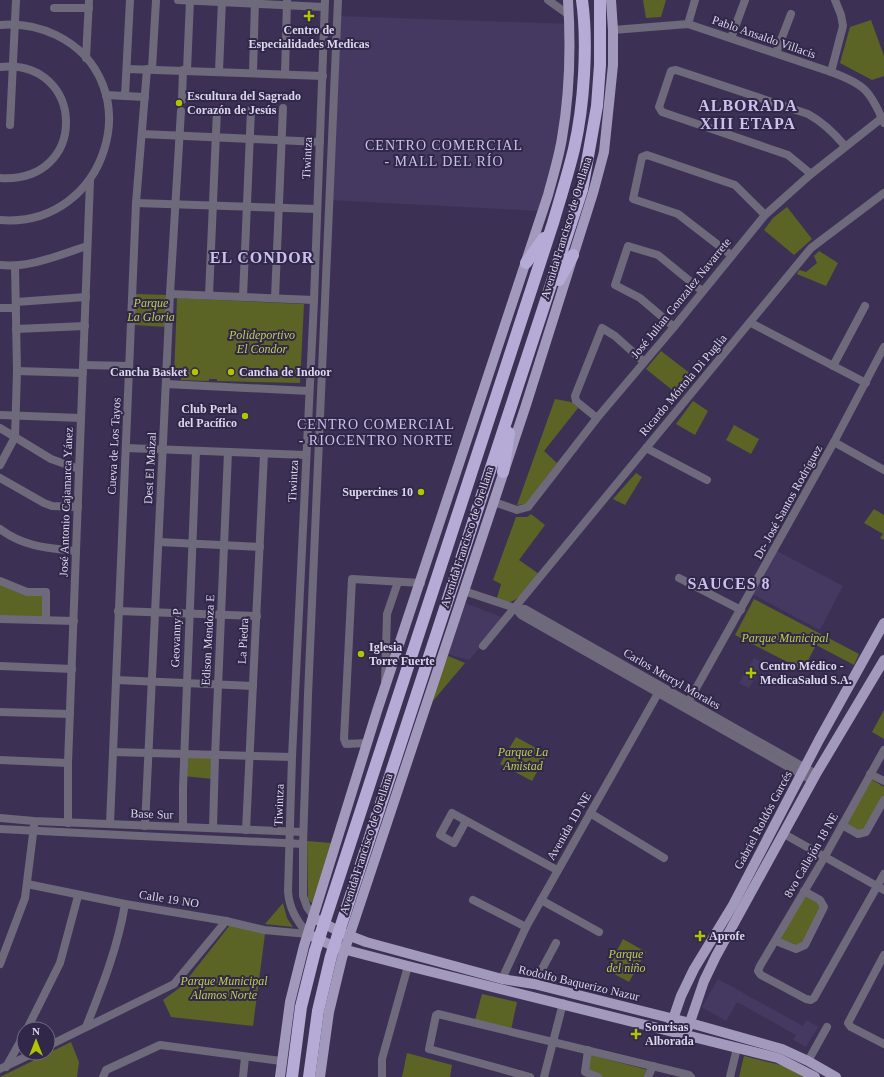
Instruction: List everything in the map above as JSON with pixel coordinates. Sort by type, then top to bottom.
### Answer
[{"type":"highway","name":"Avenida Francisco de Orellana","points":[[292,1077],[301,1007],[313,937],[553,223],[574,149],[582,90],[585,20],[582,0]]},
{"type":"highway","name":"Avenida Francisco de Orellana","points":[[309,1077],[318,1011],[345,935],[582,190],[597,106],[600,65],[600,0]]},
{"type":"highway","points":[[582,90],[586,86],[589,87],[592,97],[591,137]]},
{"type":"highway","points":[[526,263],[553,223]]},
{"type":"highway","points":[[548,298],[573,255]]},
{"type":"highway","points":[[504,472],[514,401]]},
{"type":"main road","name":"Avenida Francisco de Orellana","points":[[319,921],[367,743],[548,194],[562,139],[570,79],[571,43],[568,0]]},
{"type":"main road","name":"Avenida Francisco de Orellana","points":[[345,935],[504,472],[604,152],[613,65],[611,0]]},
{"type":"main road","name":"Gabriel Roldós Garcés","points":[[669,1030],[681,996],[694,969],[733,905],[804,771],[818,740],[884,623]]},
{"type":"main road","name":"Gabriel Roldós Garcés","points":[[687,1034],[704,981],[716,956],[815,778],[884,660]]},
{"type":"main road","name":"Rodolfo Baquerizo Nazur","points":[[319,921],[345,935],[502,979],[534,984],[690,1023],[788,1051],[808,1060],[836,1077]]},
{"type":"main road","name":"Avenida Francisco de Orellana","points":[[280,1077],[290,1002],[313,937]]},
{"type":"main road","name":"Rodolfo Baquerizo Nazur","points":[[313,937],[340,948],[408,966],[563,1003],[778,1058],[814,1077]]},
{"type":"main road","name":"Avenida Francisco de Orellana","points":[[320,1077],[340,948]]},
{"type":"street","points":[[10,125],[16,0]]},
{"type":"street","points":[[126,96],[130,0]]},
{"type":"street","name":"Cueva de Los Tayos","points":[[110,824],[136,203],[145,97],[150,69],[156,0]]},
{"type":"street","points":[[178,0],[324,3]]},
{"type":"street","points":[[182,100],[190,0]]},
{"type":"street","name":"Tiwintza","points":[[319,921],[307,908],[303,896],[303,832],[338,0]]},
{"type":"street","points":[[548,0],[569,15]]},
{"type":"street","points":[[688,24],[696,0]]},
{"type":"street","points":[[731,38],[745,0]]},
{"type":"street","points":[[831,72],[843,26],[841,15],[835,0]]},
{"type":"street","points":[[219,71],[222,1]]},
{"type":"street","points":[[253,72],[255,2]]},
{"type":"street","points":[[285,74],[287,2]]},
{"type":"street","name":"Tiwintza","points":[[313,937],[296,918],[289,899],[289,843],[314,300],[323,76],[324,3]]},
{"type":"street","points":[[54,8],[89,4],[86,58]]},
{"type":"street","points":[[776,53],[791,14]]},
{"type":"street","points":[[0,25],[14,23],[41,28],[66,40],[86,58],[98,76],[106,95],[109,118],[108,140],[101,162],[90,181],[69,202],[44,215],[16,221],[0,220]]},
{"type":"street","name":"Pablo Ansaldo Villacís","points":[[613,30],[688,24],[731,38],[851,79],[864,87],[872,98],[883,120]]},
{"type":"street","points":[[0,67],[14,66],[32,70],[48,80],[60,94],[66,112],[66,130],[61,148],[49,163],[34,174],[16,179],[0,178]]},
{"type":"street","points":[[127,69],[253,72],[323,76]]},
{"type":"street","points":[[811,174],[788,155],[662,112],[659,107],[671,71],[676,70],[808,114],[823,123],[846,146]]},
{"type":"street","points":[[106,95],[145,97]]},
{"type":"street","points":[[275,298],[283,108]]},
{"type":"street","points":[[209,295],[217,110]]},
{"type":"street","points":[[243,297],[245,207],[251,110]]},
{"type":"street","name":"Dest El Maizal","points":[[145,826],[164,450],[170,294],[181,111]]},
{"type":"street","name":"José Julian Gonzalez Navarrete","points":[[494,502],[517,510],[528,507],[597,418],[674,327],[765,215],[811,174],[846,146],[883,120]]},
{"type":"street","points":[[142,134],[320,142]]},
{"type":"street","points":[[731,255],[678,214],[633,199],[642,157],[647,155],[735,185],[765,215]]},
{"type":"street","name":"José Antonio Cajamarca Yánez","points":[[68,823],[68,763],[90,181]]},
{"type":"street","name":"Ricardo Mórtola Di Puglia","points":[[483,646],[751,323],[811,248],[884,192]]},
{"type":"street","points":[[136,203],[317,209]]},
{"type":"street","points":[[0,265],[15,266],[35,262],[87,246]]},
{"type":"street","points":[[674,327],[640,298],[615,285],[628,246],[658,255],[702,291]]},
{"type":"street","points":[[0,465],[15,437],[17,371],[15,266]]},
{"type":"street","points":[[315,274],[326,275]]},
{"type":"street","points":[[170,294],[314,300]]},
{"type":"street","points":[[0,308],[86,297]]},
{"type":"street","points":[[833,366],[866,306]]},
{"type":"street","points":[[751,323],[866,383]]},
{"type":"street","points":[[16,329],[85,326]]},
{"type":"street","points":[[597,418],[576,401],[575,396],[602,328],[615,336],[644,362]]},
{"type":"street","name":"Dr- José Santos Rodríguez","points":[[686,705],[741,610],[834,442],[884,347]]},
{"type":"street","points":[[17,371],[129,366]]},
{"type":"street","points":[[166,384],[309,391]]},
{"type":"street","points":[[0,415],[81,418]]},
{"type":"street","points":[[0,428],[51,459],[79,469]]},
{"type":"street","points":[[834,442],[884,470]]},
{"type":"street","points":[[126,448],[306,455]]},
{"type":"street","points":[[646,448],[707,480]]},
{"type":"street","name":"Geovanny P","points":[[183,827],[184,753],[196,451]]},
{"type":"street","name":"Edison Mendoza E","points":[[213,828],[228,452]]},
{"type":"street","name":"La Piedra","points":[[246,830],[264,454]]},
{"type":"street","points":[[0,478],[52,506],[78,507]]},
{"type":"street","points":[[0,529],[25,544],[42,548],[76,551]]},
{"type":"street","points":[[159,542],[260,547]]},
{"type":"street","points":[[679,578],[741,610]]},
{"type":"street","points":[[367,743],[348,744],[345,741],[352,579],[420,583]]},
{"type":"street","points":[[0,582],[27,592],[46,592],[46,620]]},
{"type":"street","points":[[385,687],[387,614],[398,582]]},
{"type":"street","name":"Carlos Merryl Morales","points":[[464,591],[515,608],[525,609],[660,690],[815,778]]},
{"type":"street","points":[[118,610],[257,616]]},
{"type":"street","points":[[0,619],[74,621]]},
{"type":"street","points":[[0,666],[72,669]]},
{"type":"street","points":[[116,680],[253,686]]},
{"type":"street","name":"Avenida 1D NE","points":[[502,979],[526,927],[557,870],[660,690]]},
{"type":"street","points":[[0,712],[70,714]]},
{"type":"street","name":"8vo Callejón 18 NE","points":[[881,888],[814,998],[811,1000],[761,975],[758,971],[824,858],[884,750]]},
{"type":"street","points":[[113,752],[292,757]]},
{"type":"street","points":[[0,760],[68,763]]},
{"type":"street","points":[[870,774],[884,781]]},
{"type":"street","points":[[842,825],[858,834],[866,832],[884,800]]},
{"type":"street","points":[[590,814],[664,858]]},
{"type":"street","name":"Base Sur","points":[[0,818],[68,823],[303,832]]},
{"type":"street","points":[[0,964],[25,898],[34,832],[34,821]]},
{"type":"street","points":[[466,821],[557,870]]},
{"type":"street","name":"Base Sur","points":[[0,829],[34,832],[303,844]]},
{"type":"street","points":[[784,834],[824,858],[881,888],[884,874]]},
{"type":"street","name":"Calle 19 NO","points":[[27,884],[78,896],[226,921],[264,930],[313,937]]},
{"type":"street","points":[[776,941],[796,949],[805,945],[824,907],[820,900],[804,891]]},
{"type":"street","points":[[31,1021],[60,963],[78,896]]},
{"type":"street","points":[[473,900],[526,927]]},
{"type":"street","points":[[541,900],[599,932]]},
{"type":"street","points":[[86,1027],[116,945],[125,904]]},
{"type":"street","points":[[56,1042],[174,984],[226,921]]},
{"type":"street","points":[[534,984],[556,943]]},
{"type":"street","points":[[884,955],[848,1023],[851,1027],[884,1044]]},
{"type":"street","points":[[382,1077],[382,1059],[408,966]]},
{"type":"street","points":[[544,1077],[563,1003]]},
{"type":"street","points":[[530,1077],[429,1049],[428,1047],[437,1014],[691,1076]]},
{"type":"street","points":[[808,1060],[827,1027]]},
{"type":"street","points":[[104,1073],[160,1045],[282,1061]]},
{"type":"street","points":[[3,1068],[16,1048]]},
{"type":"street","points":[[730,1077],[737,1048]]},
{"type":"street","points":[[588,1050],[585,1072],[598,1077]]},
{"type":"street","points":[[243,1077],[245,1057]]},
{"type":"street","points":[[3,1068],[17,1061]]},
{"type":"street","points":[[648,1077],[653,1066]]},
{"type":"shaded area","points":[[338,16],[570,24],[564,123],[539,211],[331,200]]},
{"type":"shaded area","points":[[777,551],[843,586],[820,630],[752,594]]},
{"type":"shaded area","points":[[465,603],[504,618],[469,660],[448,654]]},
{"type":"shaded area","name":"Centro Médico - MedicaSalud S.A.","points":[[754,658],[763,663],[749,688],[739,683]]},
{"type":"shaded area","points":[[718,979],[803,1026],[807,1020],[818,1027],[806,1047],[793,1040],[796,1035],[737,1002],[726,1021],[702,1007]]},
{"type":"green space","points":[[643,0],[666,0],[661,17],[646,18]]},
{"type":"green space","points":[[871,20],[884,56],[884,76],[872,80],[840,63],[850,27]]},
{"type":"green space","points":[[787,207],[812,239],[794,255],[764,230],[773,218]]},
{"type":"green space","points":[[819,251],[838,263],[826,286],[797,274],[799,270],[806,272],[817,263],[814,256]]},
{"type":"green space","name":"Parque La Gloria","points":[[135,294],[169,295],[167,327],[134,325]]},
{"type":"green space","name":"Polideportivo El Condor","points":[[177,298],[304,304],[300,383],[217,381],[217,379],[209,379],[209,381],[181,380],[181,377],[174,377]]},
{"type":"green space","points":[[661,351],[696,378],[681,397],[646,369]]},
{"type":"green space","points":[[555,399],[571,402],[578,408],[544,451],[557,463],[526,504],[517,505]]},
{"type":"green space","points":[[693,401],[708,411],[695,435],[676,424]]},
{"type":"green space","points":[[734,425],[759,439],[751,454],[726,440]]},
{"type":"green space","points":[[636,473],[642,477],[625,505],[613,499]]},
{"type":"green space","points":[[874,509],[884,515],[884,540],[880,538],[883,534],[864,523]]},
{"type":"green space","points":[[531,514],[545,525],[519,560],[539,574],[517,599],[509,602],[504,601],[497,598],[501,584],[493,580],[516,517],[527,517]]},
{"type":"green space","points":[[0,584],[45,594],[44,619],[0,617]]},
{"type":"green space","name":"Parque Municipal","points":[[754,599],[859,654],[854,665],[816,645],[803,670],[735,635]]},
{"type":"green space","points":[[448,656],[465,663],[427,708]]},
{"type":"green space","points":[[884,710],[884,739],[872,732]]},
{"type":"green space","name":"Parque La Amistad","points":[[516,737],[547,754],[532,781],[500,764]]},
{"type":"green space","points":[[185,756],[215,757],[213,779],[183,776]]},
{"type":"green space","points":[[871,779],[884,787],[884,797],[863,832],[846,824]]},
{"type":"green space","points":[[307,841],[331,843],[312,903],[308,900]]},
{"type":"green space","points":[[805,895],[819,903],[821,909],[801,944],[798,945],[780,939]]},
{"type":"green space","points":[[283,903],[287,918],[293,927],[265,924]]},
{"type":"green space","name":"Parque Municipal Alamos Norte","points":[[230,925],[265,934],[253,1026],[171,1017],[163,1000],[182,986]]},
{"type":"green space","name":"Parque del niño","points":[[623,939],[646,952],[629,982],[607,970]]},
{"type":"green space","points":[[482,994],[517,1002],[511,1030],[475,1020]]},
{"type":"green space","points":[[71,1042],[79,1062],[77,1077],[0,1077],[32,1061],[56,1061],[56,1049]]},
{"type":"green space","points":[[407,1053],[452,1065],[450,1077],[402,1077]]},
{"type":"green space","points":[[591,1055],[648,1070],[646,1077],[602,1077],[586,1073]]},
{"type":"green space","points":[[744,1056],[785,1066],[806,1077],[739,1077]]},
{"type":"place","name":"Centro de Especialidades Medicas","points":[[309,16]]},
{"type":"place","name":"Escultura del Sagrado Corazón de Jesús","points":[[179,103]]},
{"type":"place","name":"Cancha Basket","points":[[195,372]]},
{"type":"place","name":"Cancha de Indoor","points":[[231,372]]},
{"type":"place","name":"Club Perla del Pacífico","points":[[245,416]]},
{"type":"place","name":"Supercines 10","points":[[421,492]]},
{"type":"place","name":"Iglesia Torre Fuerte","points":[[361,654]]},
{"type":"place","name":"Centro Médico - MedicaSalud S.A.","points":[[751,673]]},
{"type":"place","name":"Aprofe","points":[[700,936]]},
{"type":"place","name":"Sonrisas Alborada","points":[[636,1034]]},
{"type":"district","name":"ALBORADA XIII ETAPA","points":[[748,114]]},
{"type":"district","name":"CENTRO COMERCIAL - MALL DEL RÍO","points":[[444,154]]},
{"type":"district","name":"EL CONDOR","points":[[262,257]]},
{"type":"district","name":"CENTRO COMERCIAL - RIOCENTRO NORTE","points":[[376,432]]},
{"type":"district","name":"SAUCES 8","points":[[729,583]]}]
